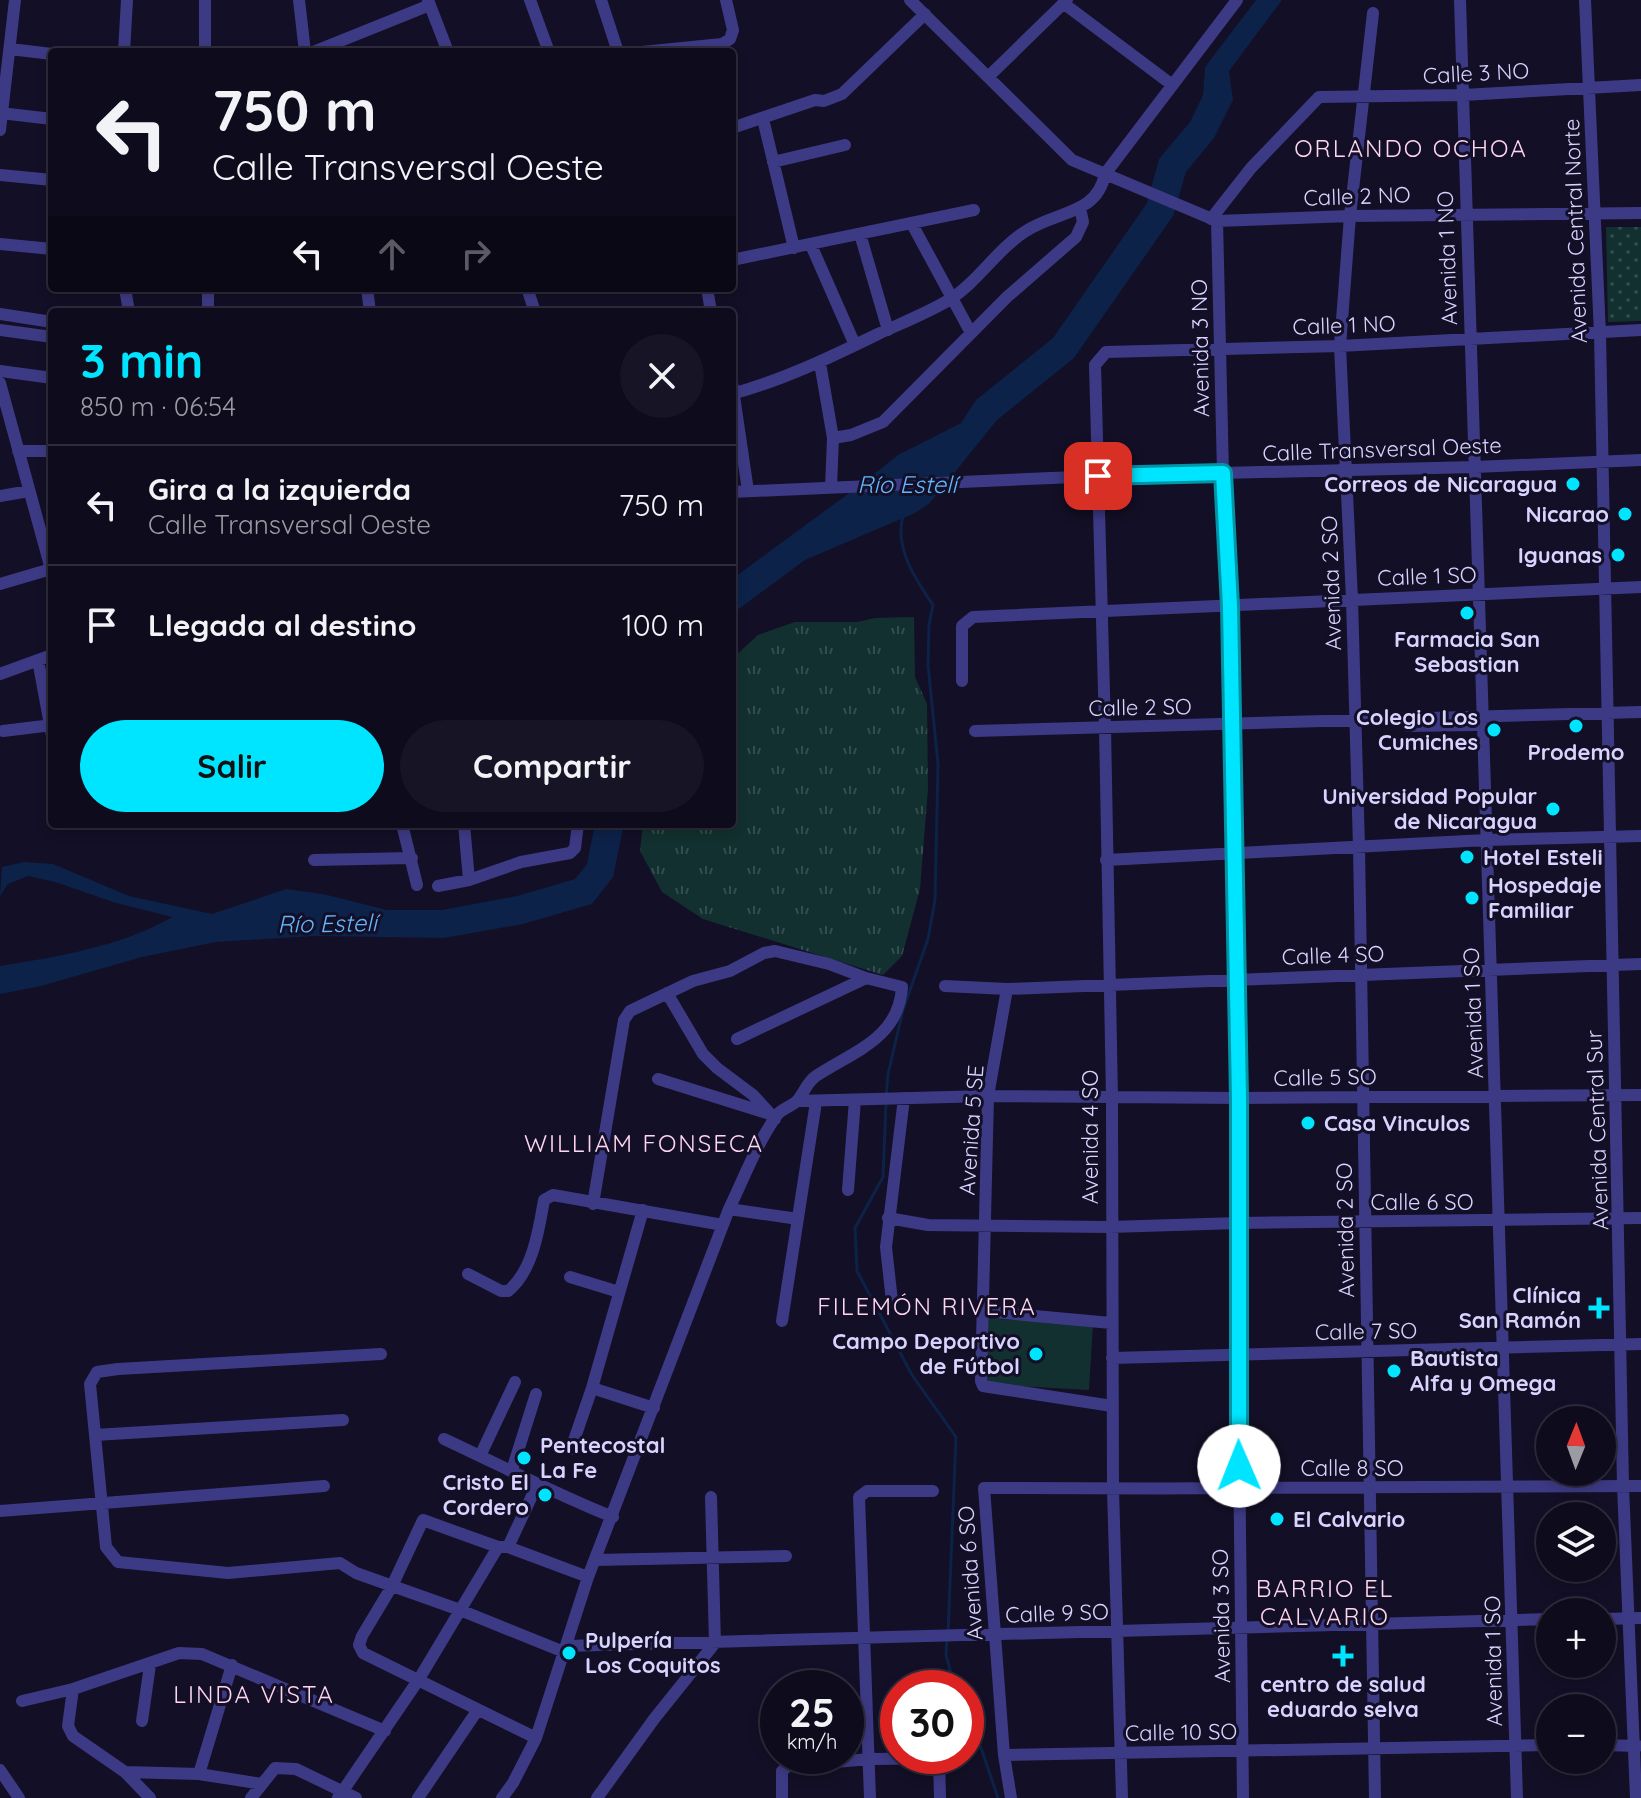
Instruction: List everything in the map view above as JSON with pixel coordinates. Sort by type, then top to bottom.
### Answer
[{"type":"street","points":[[0,130],[15,0]]},
{"type":"street","points":[[124,48],[127,0]]},
{"type":"street","points":[[205,0],[205,48]]},
{"type":"street","points":[[299,0],[305,48]]},
{"type":"street","points":[[530,0],[548,48]]},
{"type":"street","points":[[601,0],[617,48]]},
{"type":"street","points":[[686,48],[722,44],[730,39],[733,30],[726,0]]},
{"type":"street","points":[[910,0],[1072,160],[1214,220]]},
{"type":"street","points":[[736,389],[820,363],[951,299],[1011,241],[1030,228],[1080,208],[1096,197],[1103,186],[1105,174],[1237,0]]},
{"type":"street","name":"Avenida 1 NO","points":[[1460,0],[1475,467]]},
{"type":"street","name":"Avenida Central Norte","points":[[1585,0],[1600,334],[1601,461]]},
{"type":"street","points":[[988,77],[1065,2],[1171,84]]},
{"type":"street","points":[[322,48],[429,3],[446,48]]},
{"type":"street","name":"Avenida 2 SO","points":[[1373,13],[1350,216],[1340,346],[1352,599],[1359,847],[1375,1798]]},
{"type":"street","points":[[736,127],[842,94],[925,14]]},
{"type":"street","points":[[10,49],[48,54]]},
{"type":"street","name":"Calle 3 NO","points":[[1214,220],[1251,168],[1319,97],[1463,95],[1641,85]]},
{"type":"street","points":[[1,113],[48,119]]},
{"type":"street","points":[[763,119],[794,248]]},
{"type":"street","points":[[773,162],[845,145]]},
{"type":"street","points":[[1090,168],[1096,197]]},
{"type":"street","points":[[0,175],[48,180]]},
{"type":"street","points":[[833,438],[851,435],[883,422],[1007,297],[1076,237],[1083,222],[1080,208]]},
{"type":"street","points":[[736,259],[974,210]]},
{"type":"street","name":"Calle 2 NO","points":[[1214,220],[1641,213]]},
{"type":"street","name":"Avenida 3 NO","points":[[1214,220],[1223,473]]},
{"type":"street","points":[[912,224],[971,333]]},
{"type":"street","points":[[860,234],[888,330]]},
{"type":"street","points":[[0,244],[48,249]]},
{"type":"street","points":[[811,245],[855,345]]},
{"type":"street","points":[[0,314],[48,321]]},
{"type":"street","points":[[0,330],[48,336]]},
{"type":"street","name":"Calle 1 NO","points":[[1095,365],[1106,352],[1340,346],[1641,330]]},
{"type":"street","points":[[820,363],[833,438],[833,487]]},
{"type":"street","name":"Avenida 4 SO","points":[[1095,365],[1103,611],[1112,1098],[1113,1489],[1122,1798]]},
{"type":"street","points":[[0,371],[48,377]]},
{"type":"street","points":[[0,383],[5,419],[46,531]]},
{"type":"street","points":[[736,410],[748,491],[736,492]]},
{"type":"street","points":[[18,451],[48,451]]},
{"type":"street","name":"Calle Transversal Oeste","points":[[748,491],[1098,476],[1641,460]]},
{"type":"street","name":"Avenida Central Sur","points":[[1601,461],[1623,1486],[1634,1618],[1636,1798]]},
{"type":"street","name":"Avenida 1 SO","points":[[1475,467],[1517,1798]]},
{"type":"street","name":"Avenida 3 SO","points":[[1223,473],[1230,606],[1239,1098],[1238,1355],[1243,1798]]},
{"type":"street","points":[[0,496],[29,491]]},
{"type":"street","points":[[0,584],[48,572]]},
{"type":"street","name":"Calle 1 SO","points":[[962,681],[962,626],[973,617],[1641,587]]},
{"type":"street","points":[[0,674],[48,656]]},
{"type":"street","points":[[38,660],[48,713]]},
{"type":"street","name":"Calle 2 SO","points":[[975,731],[1641,712]]},
{"type":"street","points":[[3,731],[48,729]]},
{"type":"street","points":[[403,828],[417,885]]},
{"type":"street","points":[[464,828],[469,880]]},
{"type":"street","points":[[438,886],[469,880],[521,862],[570,853],[575,848],[578,828]]},
{"type":"street","points":[[1106,860],[1486,840],[1641,836]]},
{"type":"street","points":[[314,860],[412,858]]},
{"type":"street","points":[[502,1798],[536,1738],[588,1577],[729,1209],[773,1117],[797,1101],[812,1079],[875,1041],[889,1023],[901,998],[902,987],[775,951],[764,953],[730,971],[693,981],[630,1011],[624,1020],[593,1204]]},
{"type":"street","name":"Calle 4 SO","points":[[945,986],[1007,989],[1641,964]]},
{"type":"street","points":[[737,1039],[866,978]]},
{"type":"street","name":"Avenida 5 SE","points":[[1007,989],[988,1096],[983,1386],[1112,1406]]},
{"type":"street","points":[[667,993],[703,1054],[753,1095],[773,1117]]},
{"type":"street","points":[[658,1079],[773,1117]]},
{"type":"street","name":"Calle 5 SO","points":[[797,1101],[988,1096],[1641,1095]]},
{"type":"street","points":[[892,1301],[886,1247],[898,1098]]},
{"type":"street","points":[[848,1190],[855,1100]]},
{"type":"street","points":[[782,1321],[816,1102]]},
{"type":"street","points":[[468,1274],[501,1291],[508,1291],[517,1284],[536,1243],[544,1200],[553,1195],[723,1225]]},
{"type":"street","points":[[729,1209],[798,1219]]},
{"type":"street","points":[[571,1449],[592,1388],[643,1210]]},
{"type":"street","name":"Calle 6 SO","points":[[888,1218],[928,1225],[1110,1227],[1641,1218]]},
{"type":"street","points":[[570,1277],[619,1292]]},
{"type":"street","points":[[982,1311],[1111,1323]]},
{"type":"street","name":"Calle 7 SO","points":[[1112,1358],[1641,1344]]},
{"type":"street","points":[[381,1354],[97,1372],[90,1384],[106,1547],[118,1562],[228,1573],[340,1563],[356,1573],[565,1649]]},
{"type":"street","points":[[480,1456],[515,1382]]},
{"type":"street","points":[[592,1388],[654,1408]]},
{"type":"street","points":[[512,1470],[536,1394]]},
{"type":"street","points":[[95,1435],[343,1420]]},
{"type":"street","points":[[444,1439],[537,1485],[613,1517]]},
{"type":"street","points":[[341,1795],[503,1547],[537,1485]]},
{"type":"street","points":[[0,1511],[324,1486]]},
{"type":"street","name":"Calle 8 SO","points":[[984,1488],[1641,1486]]},
{"type":"street","name":"Avenida 6 SO","points":[[984,1488],[1004,1755],[1011,1798]]},
{"type":"street","points":[[870,1798],[859,1497],[867,1491],[933,1491]]},
{"type":"street","points":[[597,1798],[654,1719],[715,1643],[711,1497]]},
{"type":"street","points":[[536,1738],[363,1653],[359,1645],[392,1586],[423,1520],[588,1577]]},
{"type":"street","points":[[595,1560],[786,1556]]},
{"type":"street","name":"Calle 9 SO","points":[[565,1649],[864,1637],[1536,1619]]},
{"type":"street","points":[[22,1701],[73,1689],[179,1653],[202,1654],[385,1731]]},
{"type":"street","points":[[142,1721],[150,1665]]},
{"type":"street","points":[[199,1774],[232,1665]]},
{"type":"street","points":[[73,1689],[68,1726],[73,1736],[125,1772],[150,1798]]},
{"type":"street","points":[[418,1798],[477,1711]]},
{"type":"street","name":"Calle 10 SO","points":[[1004,1755],[1536,1745]]},
{"type":"street","points":[[1616,1745],[1637,1746]]},
{"type":"street","points":[[782,1798],[782,1771],[788,1766],[880,1759]]},
{"type":"street","points":[[251,1798],[275,1768],[296,1769],[341,1795],[356,1798]]},
{"type":"street","points":[[0,1770],[19,1798]]},
{"type":"street","points":[[125,1772],[199,1774],[262,1784]]},
{"type":"street","points":[[939,1774],[940,1798]]},
{"type":"green space","points":[[1606,227],[1641,227],[1641,321],[1608,322]]},
{"type":"green space","points":[[914,617],[915,677],[927,704],[928,789],[920,889],[902,956],[883,975],[703,919],[662,892],[640,851],[643,828],[736,828],[736,655],[758,635],[795,622],[857,622],[875,618]]},
{"type":"green space","name":"Campo Deportivo de Fútbol","points":[[983,1318],[1093,1325],[1089,1390],[980,1384]]},
{"type":"water","name":"Río Estelí","points":[[1256,0],[1282,0],[1229,71],[1233,100],[1214,138],[1186,172],[1173,216],[1074,358],[997,420],[930,503],[915,513],[805,560],[736,611],[736,576],[898,455],[961,423],[976,400],[1053,338],[1147,203],[1159,159],[1190,122],[1203,95],[1205,67]]},
{"type":"water","name":"Río Estelí","points":[[594,828],[623,828],[613,877],[592,904],[523,924],[444,938],[314,936],[216,942],[142,957],[41,986],[0,994],[0,966],[111,943],[172,917],[28,876],[8,884],[0,896],[2,867],[24,862],[53,864],[129,896],[212,914],[286,889],[323,894],[387,910],[442,910],[517,896],[575,879],[587,864]]},
{"type":"waterway","points":[[886,1097],[888,1074],[903,1010],[928,939],[935,900],[938,764],[928,665],[933,605],[904,552],[903,516]]},
{"type":"waterway","points":[[886,1104],[883,1177],[855,1228],[857,1271],[912,1375],[956,1437],[948,1633]]},
{"type":"waterway","points":[[947,1641],[946,1655],[950,1670]]},
{"type":"waterway","points":[[984,1757],[998,1798]]},
{"type":"place","name":"Correos de Nicaragua","points":[[1573,484]]},
{"type":"place","name":"Nicarao","points":[[1625,514]]},
{"type":"place","name":"Iguanas","points":[[1618,555]]},
{"type":"place","name":"Farmacia San Sebastian","points":[[1467,613]]},
{"type":"place","name":"Prodemo","points":[[1576,726]]},
{"type":"place","name":"Colegio Los Cumiches","points":[[1494,730]]},
{"type":"place","name":"Universidad Popular de Nicaragua","points":[[1553,809]]},
{"type":"place","name":"Hotel Esteli","points":[[1467,857]]},
{"type":"place","name":"Hospedaje Familiar","points":[[1472,898]]},
{"type":"place","name":"Casa Vinculos","points":[[1308,1123]]},
{"type":"place","name":"Clínica San Ramón","points":[[1599,1308]]},
{"type":"place","name":"Campo Deportivo de Fútbol","points":[[1036,1354]]},
{"type":"place","name":"Bautista Alfa y Omega","points":[[1394,1371]]},
{"type":"place","name":"Pentecostal La Fe","points":[[524,1458]]},
{"type":"place","name":"Cristo El Cordero","points":[[545,1495]]},
{"type":"place","name":"El Calvario","points":[[1277,1519]]},
{"type":"place","name":"Pulpería Los Coquitos","points":[[569,1653]]},
{"type":"place","name":"centro de salud eduardo selva","points":[[1343,1656]]},
{"type":"district","name":"ORLANDO OCHOA","points":[[1411,148]]},
{"type":"district","name":"WILLIAM FONSECA","points":[[644,1143]]},
{"type":"district","name":"FILEMÓN RIVERA","points":[[927,1306]]},
{"type":"district","name":"BARRIO EL CALVARIO","points":[[1325,1602]]},
{"type":"district","name":"LINDA VISTA","points":[[254,1694]]},
{"type":"route","points":[[1098,476],[1223,473],[1230,606],[1239,1098],[1239,1466]]}]
